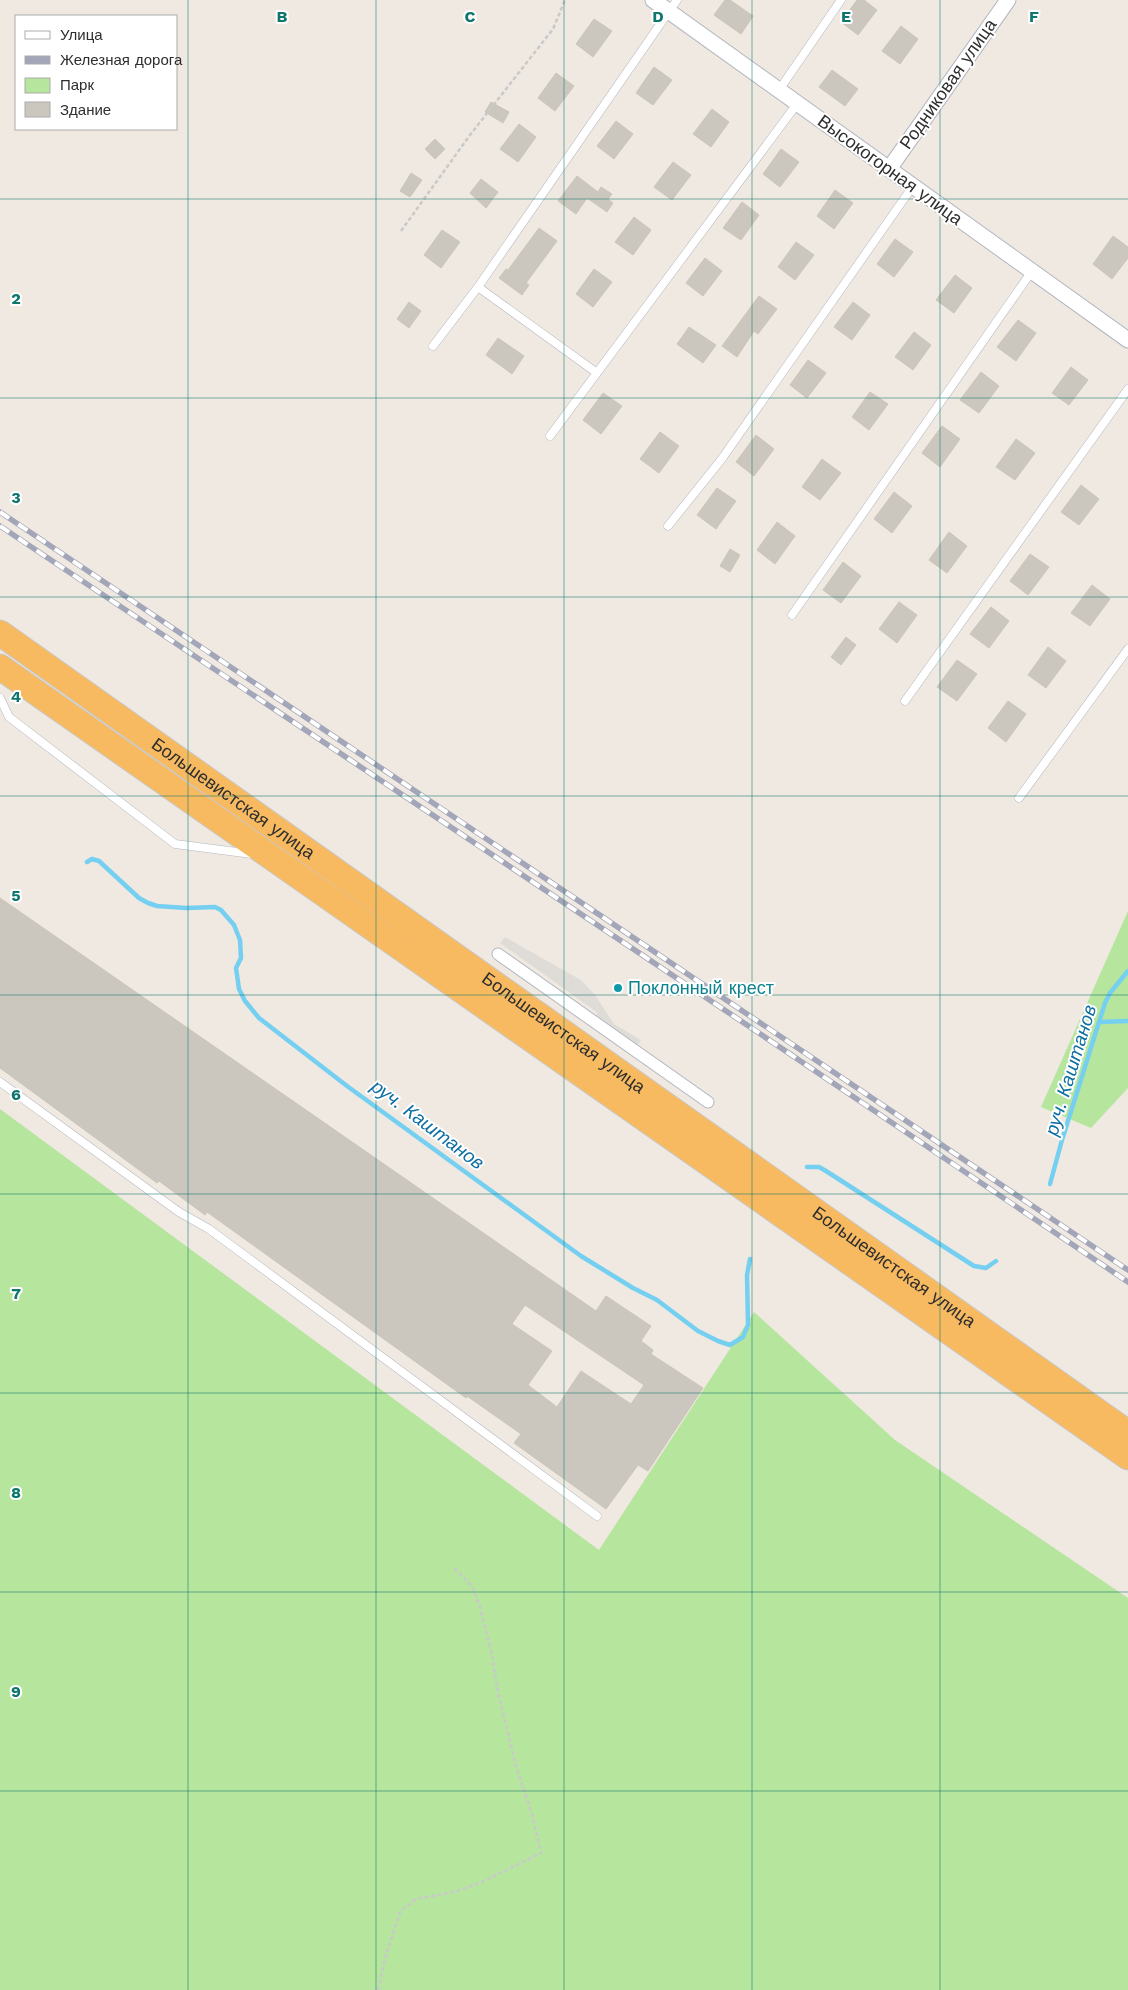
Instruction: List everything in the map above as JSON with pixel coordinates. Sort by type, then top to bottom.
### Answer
[{"type":"highway","name":"Большевистская улица","points":[[0,633],[1128,1433]]},
{"type":"highway","name":"Большевистская улица","points":[[0,667],[1128,1456]]},
{"type":"street","name":"Высокогорная улица","points":[[652,0],[673,6],[797,104],[1032,272],[1126,334]]},
{"type":"street","name":"Родниковая улица","points":[[889,169],[1008,0]]},
{"type":"street","points":[[498,954],[708,1102]]},
{"type":"lane","points":[[779,90],[841,0]]},
{"type":"lane","points":[[433,346],[478,287],[673,6]]},
{"type":"lane","points":[[550,436],[797,104]]},
{"type":"lane","points":[[668,526],[721,460],[913,186]]},
{"type":"lane","points":[[792,615],[1032,272]]},
{"type":"lane","points":[[478,287],[597,372]]},
{"type":"lane","points":[[905,701],[1128,389]]},
{"type":"lane","points":[[1019,798],[1128,649]]},
{"type":"lane","points":[[0,698],[9,717],[174,844],[271,857]]},
{"type":"lane","points":[[0,1082],[180,1212],[209,1229],[598,1516]]},
{"type":"path","points":[[401,231],[470,135],[553,29],[565,0]]},
{"type":"path","points":[[378,1990],[386,1955],[400,1912],[416,1899],[454,1892],[482,1882],[541,1853],[532,1814],[516,1766],[500,1702],[492,1655],[480,1607],[472,1586],[453,1567]]},
{"type":"green space","points":[[1128,911],[1128,1088],[1091,1128],[1041,1107]]},
{"type":"green space","points":[[0,1109],[599,1550],[754,1312],[895,1440],[1128,1598],[1128,1990],[0,1990]]},
{"type":"shaded area","points":[[505,937],[581,980],[595,995],[614,1024],[641,1040],[632,1052],[590,1024],[598,1013],[500,943]]},
{"type":"building","points":[[725,0],[730,0],[753,16],[741,34],[714,15]]},
{"type":"building","points":[[857,0],[864,0],[877,10],[858,35],[841,22]]},
{"type":"building","points":[[594,19],[612,31],[593,57],[576,44]]},
{"type":"building","points":[[901,26],[918,39],[900,64],[882,51]]},
{"type":"building","points":[[654,67],[672,80],[653,105],[636,93]]},
{"type":"building","points":[[832,70],[858,89],[845,106],[819,87]]},
{"type":"building","points":[[556,73],[574,86],[555,111],[538,98]]},
{"type":"building","points":[[491,102],[509,112],[503,123],[485,112]]},
{"type":"building","points":[[712,109],[729,122],[711,147],[693,134]]},
{"type":"building","points":[[616,121],[633,134],[614,159],[597,146]]},
{"type":"building","points":[[519,124],[536,137],[518,162],[500,149]]},
{"type":"building","points":[[435,139],[445,149],[435,159],[425,149]]},
{"type":"building","points":[[781,149],[799,162],[780,187],[763,174]]},
{"type":"building","points":[[673,162],[691,175],[672,200],[654,187]]},
{"type":"building","points":[[411,173],[422,180],[410,197],[400,191]]},
{"type":"building","points":[[577,176],[598,192],[601,187],[612,194],[608,199],[613,203],[607,212],[587,198],[576,214],[558,201]]},
{"type":"building","points":[[481,179],[498,192],[486,208],[470,193]]},
{"type":"building","points":[[835,190],[853,203],[834,229],[817,216]]},
{"type":"building","points":[[742,202],[759,215],[741,240],[723,228]]},
{"type":"building","points":[[634,217],[651,230],[633,255],[615,242]]},
{"type":"building","points":[[539,228],[557,241],[526,283],[529,285],[522,295],[499,278],[506,269],[508,270]]},
{"type":"building","points":[[442,230],[460,242],[441,268],[424,255]]},
{"type":"building","points":[[1113,236],[1128,247],[1128,258],[1112,279],[1093,264]]},
{"type":"building","points":[[895,239],[913,252],[894,277],[877,264]]},
{"type":"building","points":[[796,242],[814,255],[795,280],[778,267]]},
{"type":"building","points":[[705,258],[722,271],[703,296],[686,283]]},
{"type":"building","points":[[594,269],[612,282],[593,307],[576,294]]},
{"type":"building","points":[[955,275],[972,288],[954,313],[936,300]]},
{"type":"building","points":[[759,296],[777,309],[758,334],[754,331],[737,357],[722,346]]},
{"type":"building","points":[[409,302],[421,311],[409,328],[397,319]]},
{"type":"building","points":[[853,302],[870,315],[852,340],[834,327]]},
{"type":"building","points":[[1018,320],[1036,333],[1016,361],[997,347]]},
{"type":"building","points":[[689,327],[716,345],[703,363],[677,344]]},
{"type":"building","points":[[914,332],[931,345],[913,370],[895,357]]},
{"type":"building","points":[[498,338],[524,356],[512,374],[486,355]]},
{"type":"building","points":[[808,360],[826,373],[807,398],[790,385]]},
{"type":"building","points":[[1071,367],[1088,380],[1069,405],[1052,393]]},
{"type":"building","points":[[981,372],[999,386],[979,413],[960,400]]},
{"type":"building","points":[[870,392],[888,404],[869,430],[852,417]]},
{"type":"building","points":[[603,393],[622,406],[601,434],[583,420]]},
{"type":"building","points":[[942,426],[960,439],[940,467],[922,453]]},
{"type":"building","points":[[660,432],[679,446],[659,473],[640,459]]},
{"type":"building","points":[[756,435],[774,449],[754,476],[736,462]]},
{"type":"building","points":[[1016,439],[1035,453],[1015,480],[996,467]]},
{"type":"building","points":[[822,459],[841,473],[820,500],[802,487]]},
{"type":"building","points":[[1081,485],[1099,499],[1079,525],[1061,512]]},
{"type":"building","points":[[717,488],[736,501],[716,529],[697,515]]},
{"type":"building","points":[[894,492],[912,506],[892,533],[874,519]]},
{"type":"building","points":[[777,522],[795,536],[775,564],[757,550]]},
{"type":"building","points":[[949,532],[967,546],[947,573],[929,560]]},
{"type":"building","points":[[730,549],[740,555],[730,572],[720,566]]},
{"type":"building","points":[[1030,554],[1049,567],[1028,595],[1010,581]]},
{"type":"building","points":[[843,562],[861,576],[841,603],[823,590]]},
{"type":"building","points":[[1092,585],[1110,599],[1090,626],[1071,613]]},
{"type":"building","points":[[899,602],[917,615],[897,643],[879,629]]},
{"type":"building","points":[[991,607],[1009,621],[989,648],[970,634]]},
{"type":"building","points":[[846,637],[856,645],[841,665],[831,657]]},
{"type":"building","points":[[1048,647],[1066,661],[1046,688],[1028,675]]},
{"type":"building","points":[[957,660],[977,674],[957,701],[937,687]]},
{"type":"building","points":[[1008,701],[1026,714],[1006,742],[988,728]]},
{"type":"building","points":[[0,898],[596,1311],[606,1296],[651,1326],[641,1341],[653,1350],[651,1354],[703,1388],[648,1471],[638,1465],[606,1509],[514,1443],[521,1434],[467,1396],[466,1398],[207,1212],[205,1215],[159,1181],[157,1183],[0,1068]],"holes":[[[525,1305],[644,1385],[631,1404],[581,1371],[557,1407],[528,1385],[552,1351],[512,1324]]]},
{"type":"waterway","name":"руч. Каштанов","points":[[87,862],[92,859],[99,861],[139,898],[148,903],[157,906],[186,908],[215,907],[221,910],[234,925],[240,940],[241,958],[236,968],[239,989],[245,1001],[259,1018],[347,1086],[581,1256],[633,1288],[657,1300],[698,1331],[730,1345],[743,1337],[748,1325],[747,1275],[750,1259]]},
{"type":"waterway","name":"руч. Каштанов","points":[[1050,1184],[1105,1003],[1110,993],[1128,971]]},
{"type":"waterway","points":[[1100,1022],[1128,1021]]},
{"type":"waterway","name":"руч. Каштанов","points":[[807,1167],[819,1167],[826,1171],[974,1266],[986,1268],[996,1261]]},
{"type":"railway","points":[[0,512],[1128,1270]]},
{"type":"railway","points":[[0,526],[1128,1282]]},
{"type":"place","name":"Поклонный крест","points":[[618,988]]}]
